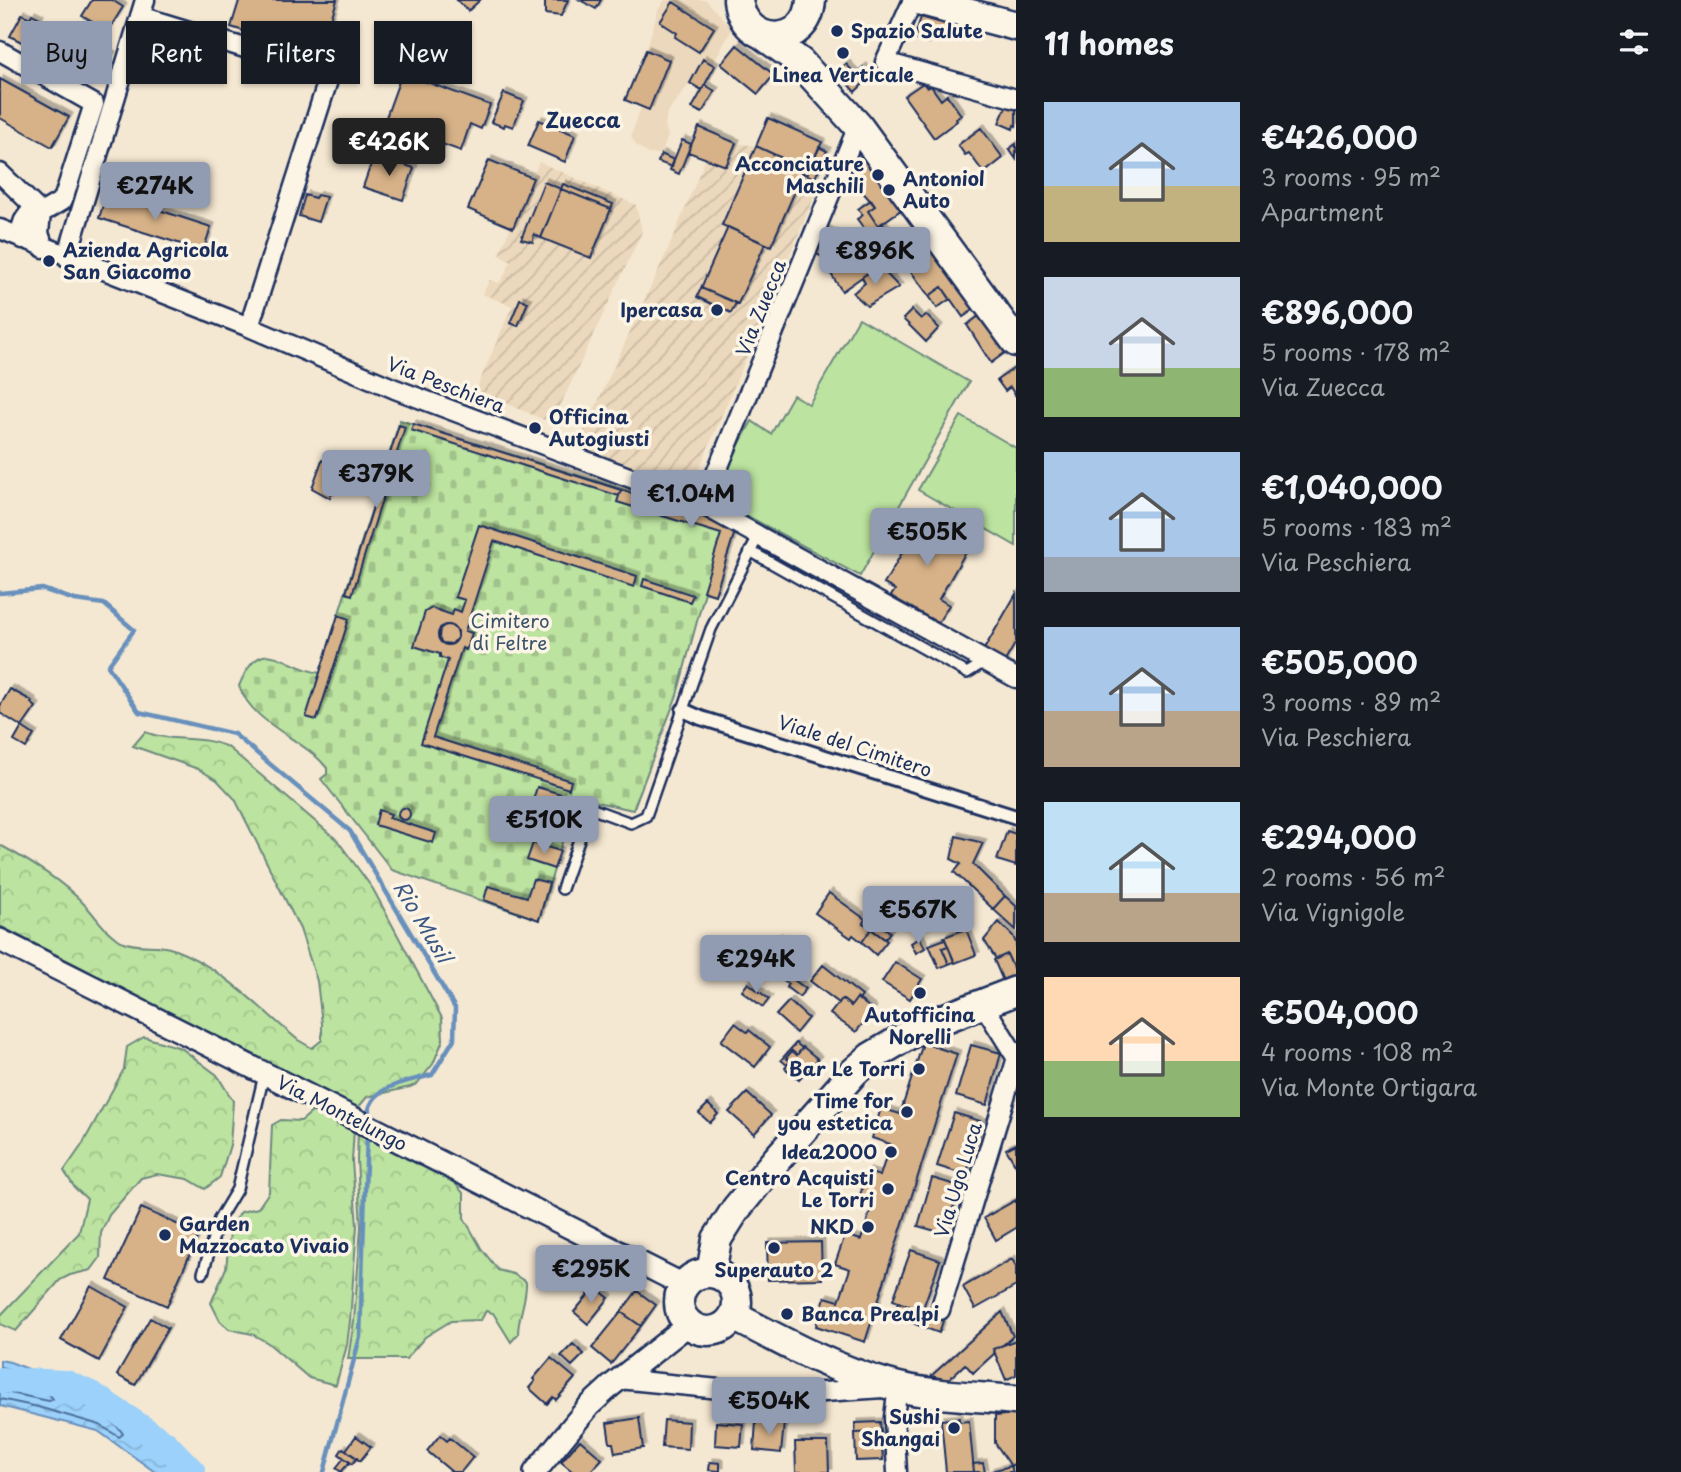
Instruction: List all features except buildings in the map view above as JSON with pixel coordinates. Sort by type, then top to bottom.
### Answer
[{"type":"main road","points":[[723,0],[792,55],[858,126],[1016,342]]},
{"type":"main road","points":[[915,0],[1016,26]]},
{"type":"main road","points":[[748,19],[774,37],[786,36],[796,30],[813,9]]},
{"type":"main road","points":[[813,9],[803,53],[814,76]]},
{"type":"main road","points":[[712,1273],[711,1265],[717,1239],[736,1209],[854,1072],[898,1040],[922,1027],[1016,991]]},
{"type":"main road","points":[[712,1273],[729,1280],[734,1288],[737,1307],[734,1316],[722,1328],[705,1331],[689,1324],[684,1318],[679,1301],[684,1285],[696,1275],[712,1273]]},
{"type":"main road","points":[[734,1316],[818,1359],[898,1387],[1016,1400]]},
{"type":"street","points":[[915,0],[885,62],[1016,99]]},
{"type":"street","points":[[66,257],[142,8],[330,74],[249,327]]},
{"type":"street","points":[[0,51],[94,104],[63,200],[24,218],[20,228],[23,239]]},
{"type":"street","name":"Via Zuecca","points":[[703,505],[858,126]]},
{"type":"street","points":[[0,173],[38,210],[39,233],[44,248]]},
{"type":"street","name":"Via Peschiera","points":[[0,229],[249,327],[395,389],[703,505],[1016,678]]},
{"type":"street","name":"Viale del Cimitero","points":[[683,710],[701,718],[1016,817]]},
{"type":"street","name":"Via Montelungo","points":[[0,940],[684,1285]]},
{"type":"street","name":"Via Ugo Luca","points":[[940,1310],[1016,1059],[983,1004]]},
{"type":"street","points":[[535,1472],[589,1406],[689,1324]]},
{"type":"street","points":[[619,1379],[780,1395],[898,1387],[894,1417],[897,1472]]},
{"type":"lane","points":[[562,889],[590,808],[631,822],[646,816],[711,629],[759,535]]},
{"type":"lane","points":[[750,551],[967,673],[986,661]]},
{"type":"lane","points":[[203,1273],[219,1219],[237,1189],[264,1073]]},
{"type":"shaded area","points":[[665,0],[706,0],[732,29],[702,90],[690,83],[667,113],[665,125],[668,136],[661,154],[648,154],[636,145],[631,136],[641,107],[626,100],[646,51],[658,10]]},
{"type":"shaded area","points":[[736,143],[756,146],[794,169],[821,181],[697,474],[687,485],[665,483],[577,447],[673,238],[706,157],[726,166]]},
{"type":"shaded area","points":[[539,162],[636,205],[642,232],[553,421],[544,420],[476,390],[512,306],[482,294],[490,280],[498,283],[502,280],[511,261],[499,254]]},
{"type":"green space","points":[[859,318],[969,382],[860,576],[723,503],[718,483],[752,421],[771,434],[793,395],[809,404]]},
{"type":"green space","points":[[961,416],[1016,448],[1016,546],[918,490]]},
{"type":"green space","name":"Cimitero di Feltre","points":[[400,420],[737,525],[715,595],[705,592],[677,695],[633,810],[560,794],[556,808],[571,812],[539,920],[392,870],[321,779],[327,774],[327,768],[317,757],[256,711],[239,686],[248,669],[256,660],[265,656],[274,656],[320,673]]},
{"type":"green space","points":[[145,732],[209,741],[229,748],[337,840],[373,889],[442,1018],[443,1040],[433,1064],[417,1084],[367,1097],[357,1109],[0,926],[0,845],[57,880],[116,938],[134,945],[167,947],[191,957],[224,977],[298,1040],[312,1048],[322,1040],[317,981],[300,929],[235,799],[217,780],[198,769],[133,746]]},
{"type":"green space","points":[[144,1037],[181,1048],[217,1075],[233,1101],[230,1145],[220,1177],[205,1189],[188,1179],[157,1174],[141,1178],[109,1215],[101,1233],[100,1258],[91,1270],[60,1280],[16,1331],[0,1324],[0,1316],[79,1233],[87,1199],[75,1188],[64,1171],[82,1145],[124,1069],[127,1047]]},
{"type":"green space","points":[[318,1107],[354,1129],[352,1161],[357,1226],[347,1345],[336,1385],[309,1378],[268,1343],[252,1334],[229,1329],[220,1321],[211,1303],[226,1268],[231,1224],[241,1212],[258,1208],[269,1192],[272,1125],[281,1120],[301,1121]]},
{"type":"green space","points":[[358,1128],[445,1171],[464,1194],[464,1218],[481,1248],[498,1270],[513,1274],[526,1282],[518,1334],[511,1342],[493,1313],[486,1311],[481,1320],[451,1321],[425,1337],[406,1359],[348,1359],[354,1321],[361,1227]]},
{"type":"water","points":[[0,1360],[55,1379],[85,1397],[159,1450],[180,1472],[155,1472],[98,1431],[0,1406]]},
{"type":"waterway","name":"Rio Musil","points":[[0,593],[42,589],[75,600],[104,604],[134,630],[108,666],[139,712],[234,734],[350,831],[455,1008],[454,1039],[432,1075],[382,1091],[370,1106],[368,1117]]},
{"type":"waterway","name":"Rio Musil","points":[[324,1472],[360,1337],[367,1133]]},
{"type":"waterway","points":[[0,1380],[66,1383],[93,1395],[165,1443],[193,1472]]},
{"type":"place","name":"Spazio Salute","points":[[837,31]]},
{"type":"place","name":"Linea Verticale","points":[[843,53]]},
{"type":"place","name":"Acconciature Maschili","points":[[878,175]]},
{"type":"place","name":"Antoniol Auto","points":[[889,190]]},
{"type":"place","name":"Azienda Agricola San Giacomo","points":[[49,261]]},
{"type":"place","name":"Ipercasa","points":[[717,310]]},
{"type":"place","name":"Officina Autogiusti","points":[[535,428]]},
{"type":"place","name":"Autofficina Norelli","points":[[920,993]]},
{"type":"place","name":"Bar Le Torri","points":[[919,1069]]},
{"type":"place","name":"Time for you estetica","points":[[907,1112]]},
{"type":"place","name":"Idea2000","points":[[891,1152]]},
{"type":"place","name":"Centro Acquisti Le Torri","points":[[888,1189]]},
{"type":"place","name":"NKD","points":[[868,1227]]},
{"type":"place","name":"Garden Mazzocato Vivaio","points":[[165,1235]]},
{"type":"place","name":"Superauto 2","points":[[774,1248]]},
{"type":"place","name":"Banca Prealpi","points":[[787,1314]]},
{"type":"place","name":"Sushi Shangai","points":[[954,1428]]},
{"type":"district","name":"Zuecca","points":[[583,121]]}]
